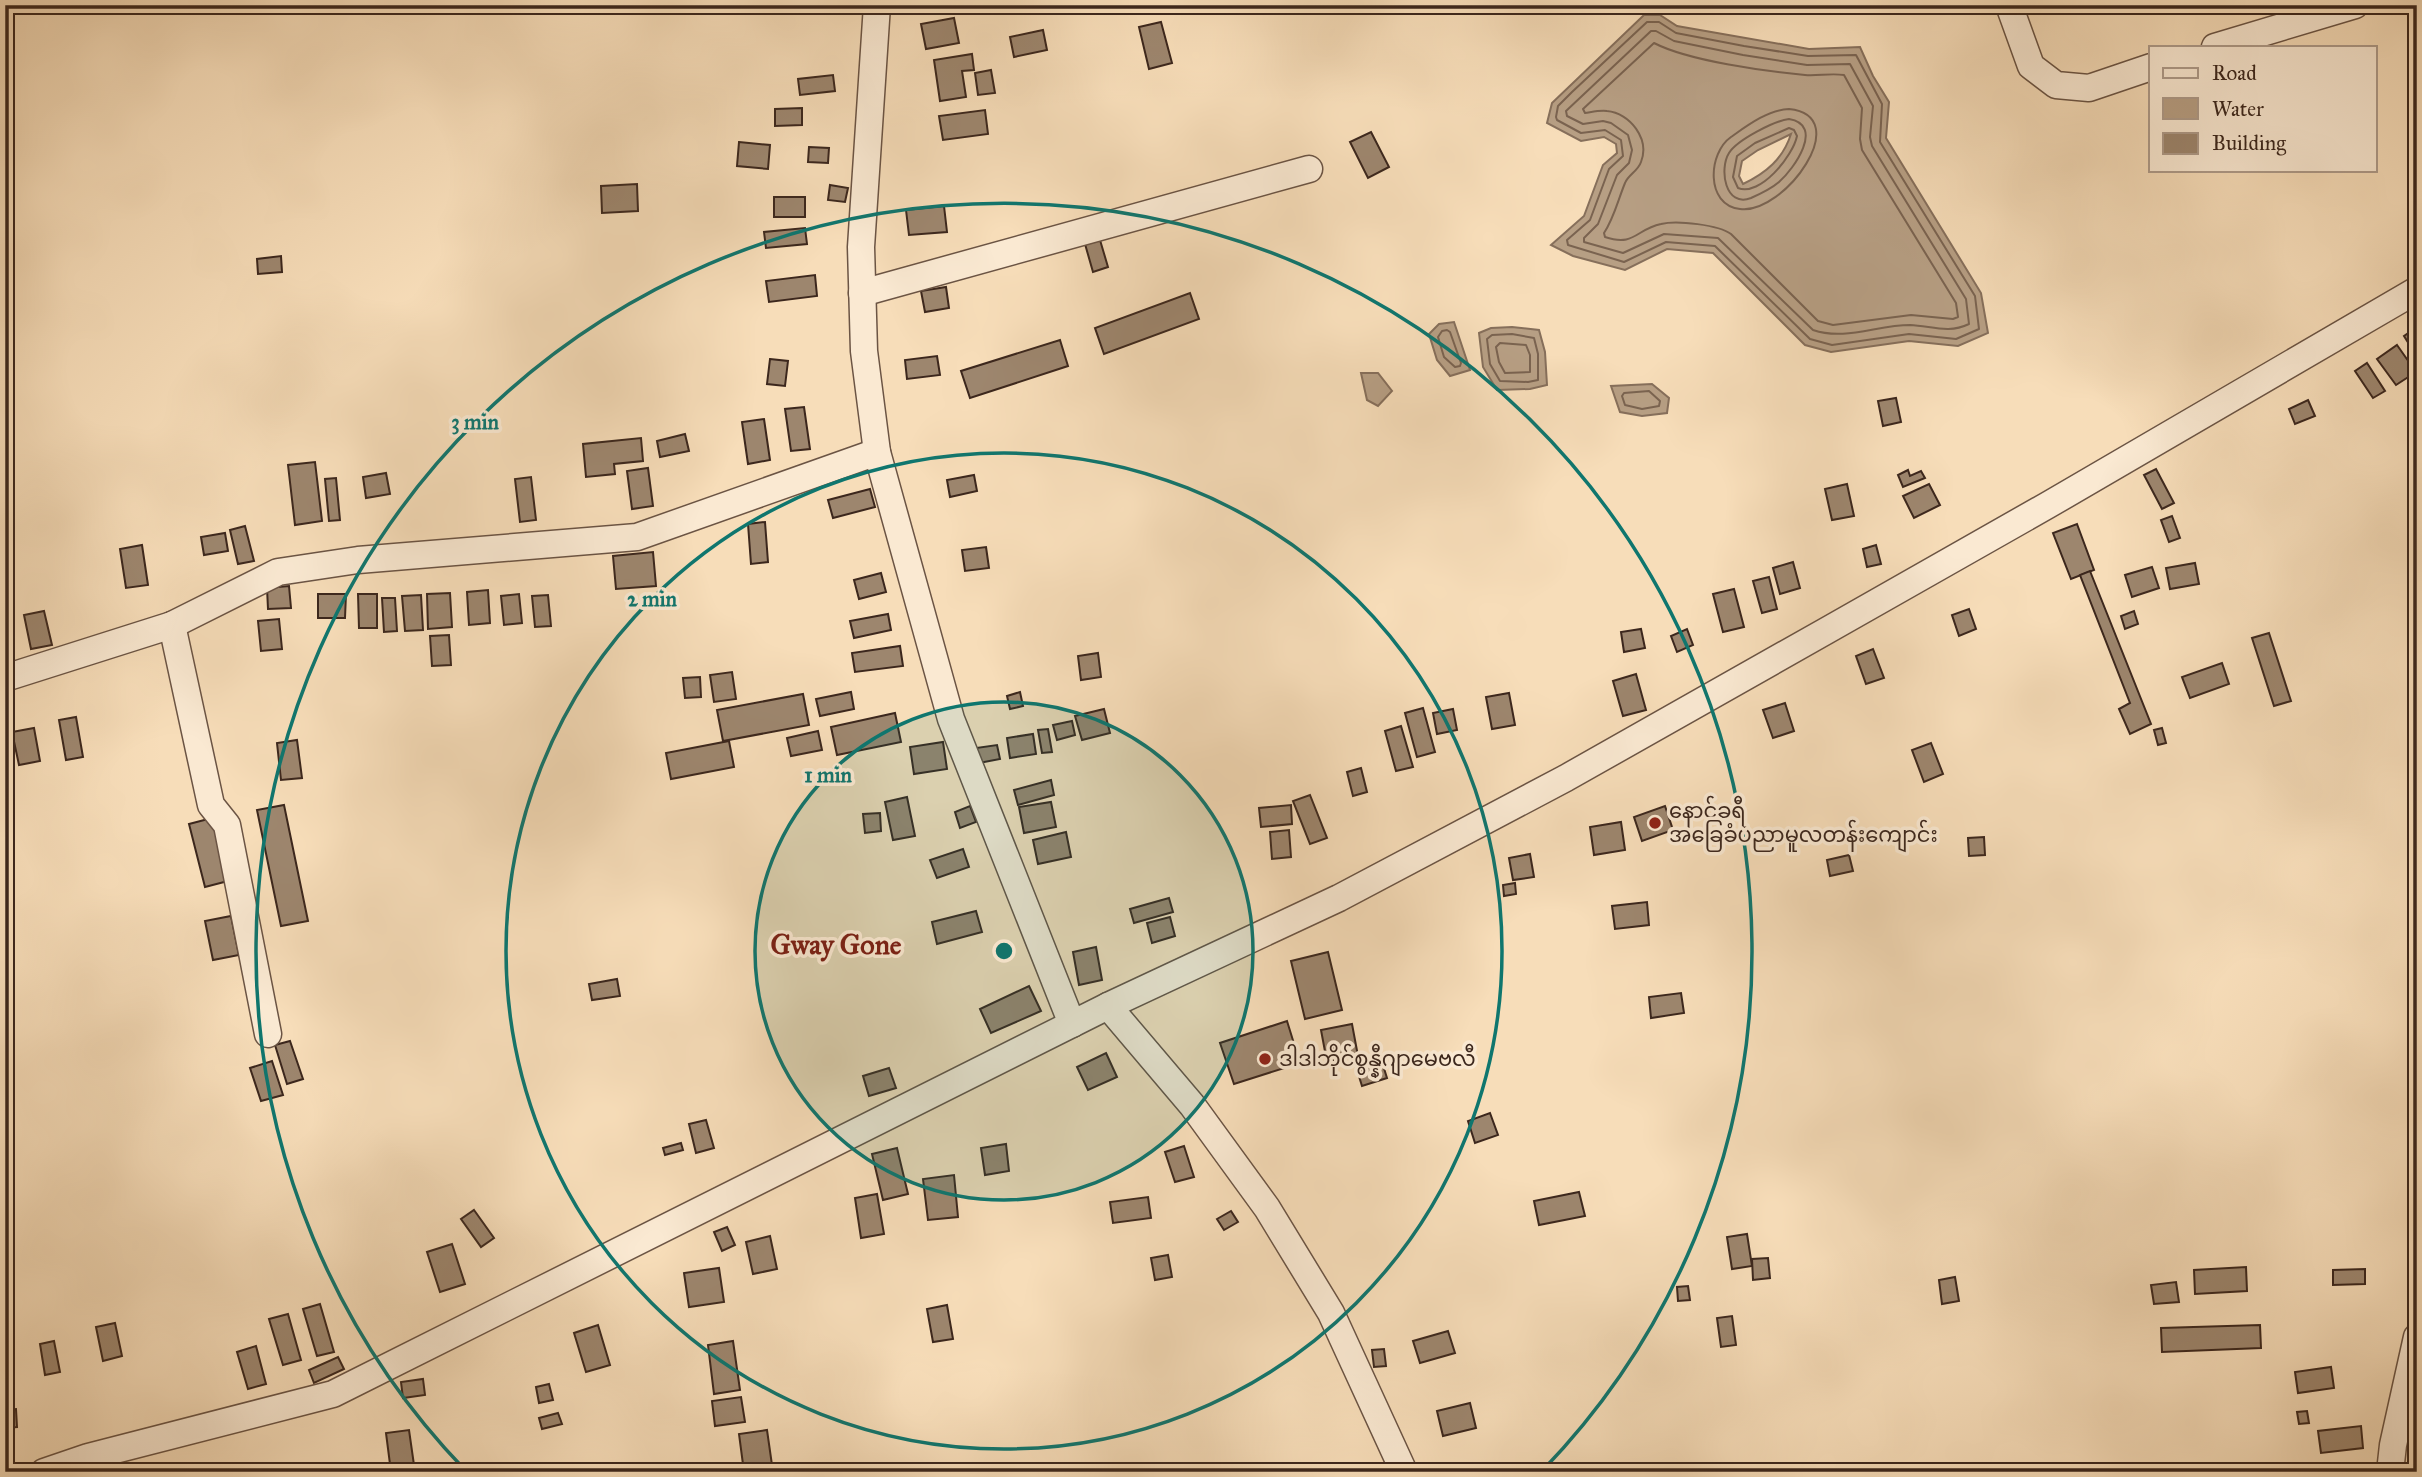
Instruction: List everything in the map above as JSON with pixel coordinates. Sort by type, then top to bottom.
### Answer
[{"type":"street","points":[[877,5],[861,247],[864,351],[877,452],[951,719],[1072,1024]]},
{"type":"street","points":[[2009,5],[2031,66],[2056,85],[2089,88],[2149,68]]},
{"type":"street","points":[[2218,46],[2355,5]]},
{"type":"street","points":[[862,293],[1309,169]]},
{"type":"street","points":[[44,1472],[88,1457],[333,1394],[1108,1006],[1339,898],[1566,778],[2048,505],[2417,290]]},
{"type":"street","points":[[5,678],[172,625],[278,572],[358,559],[637,537],[877,452]]},
{"type":"street","points":[[172,625],[211,805],[227,825],[268,1034]]},
{"type":"street","points":[[1108,1006],[1192,1105],[1267,1208],[1331,1313],[1404,1472]]},
{"type":"street","points":[[2390,1472],[2393,1444],[2417,1337]]},
{"type":"water","points":[[1644,15],[1660,15],[1677,26],[1809,49],[1860,47],[1889,102],[1886,138],[1981,293],[1988,333],[1958,346],[1909,341],[1831,352],[1805,345],[1713,253],[1667,249],[1625,270],[1573,256],[1551,245],[1584,216],[1603,165],[1617,153],[1616,144],[1604,137],[1581,141],[1547,123],[1552,103]],"holes":[[[1791,134],[1773,164],[1743,184],[1739,176],[1742,161]]]},
{"type":"water","points":[[1454,322],[1470,370],[1450,376],[1437,360],[1429,334],[1439,324]]},
{"type":"water","points":[[1491,328],[1539,330],[1545,352],[1547,385],[1530,389],[1497,390],[1483,367],[1479,333]]},
{"type":"water","points":[[1361,373],[1378,373],[1392,391],[1378,406],[1367,400]]},
{"type":"water","points":[[1652,384],[1669,398],[1667,413],[1642,416],[1620,412],[1611,386]]},
{"type":"building","points":[[922,5],[953,5],[953,8],[923,13]]},
{"type":"building","points":[[954,18],[959,43],[926,49],[921,24]]},
{"type":"building","points":[[1161,22],[1172,63],[1149,69],[1139,27]]},
{"type":"building","points":[[1043,30],[1047,50],[1014,57],[1010,37]]},
{"type":"building","points":[[972,54],[974,70],[962,71],[966,97],[940,101],[934,60]]},
{"type":"building","points":[[991,70],[995,93],[978,95],[975,73]]},
{"type":"building","points":[[833,75],[835,91],[800,95],[798,79]]},
{"type":"building","points":[[802,108],[802,125],[775,126],[775,109]]},
{"type":"building","points":[[985,110],[988,134],[943,140],[939,116]]},
{"type":"building","points":[[1371,132],[1389,167],[1368,178],[1350,142]]},
{"type":"building","points":[[739,142],[770,145],[768,169],[737,166]]},
{"type":"building","points":[[809,147],[829,148],[828,163],[808,162]]},
{"type":"building","points":[[637,184],[638,211],[602,213],[601,186]]},
{"type":"building","points":[[830,185],[848,188],[845,202],[828,200]]},
{"type":"building","points":[[774,197],[805,197],[805,217],[774,217]]},
{"type":"building","points":[[944,206],[947,232],[909,235],[906,210]]},
{"type":"building","points":[[805,228],[807,244],[766,248],[764,232]]},
{"type":"building","points":[[1100,240],[1108,267],[1093,272],[1085,244]]},
{"type":"building","points":[[281,256],[282,272],[258,274],[257,259]]},
{"type":"building","points":[[815,275],[817,296],[769,302],[766,281]]},
{"type":"building","points":[[946,287],[949,308],[925,312],[921,291]]},
{"type":"building","points":[[1190,293],[1199,319],[1104,354],[1095,328]]},
{"type":"building","points":[[2417,327],[2417,350],[2414,352],[2404,336]]},
{"type":"building","points":[[1060,340],[1068,366],[970,398],[961,371]]},
{"type":"building","points":[[2397,345],[2416,372],[2396,385],[2377,359]]},
{"type":"building","points":[[937,356],[940,375],[907,379],[905,360]]},
{"type":"building","points":[[770,359],[788,361],[785,386],[767,384]]},
{"type":"building","points":[[2367,363],[2385,391],[2373,398],[2355,371]]},
{"type":"building","points":[[1896,398],[1901,422],[1883,426],[1878,401]]},
{"type":"building","points":[[2308,400],[2315,416],[2295,424],[2289,409]]},
{"type":"building","points":[[804,407],[810,449],[791,451],[785,409]]},
{"type":"building","points":[[764,419],[770,460],[748,464],[742,422]]},
{"type":"building","points":[[685,434],[689,451],[660,457],[657,441]]},
{"type":"building","points":[[641,438],[643,461],[614,464],[615,474],[586,477],[583,444]]},
{"type":"building","points":[[315,462],[322,521],[295,525],[288,465]]},
{"type":"building","points":[[648,468],[653,506],[632,509],[627,471]]},
{"type":"building","points":[[2156,469],[2174,503],[2162,509],[2144,475]]},
{"type":"building","points":[[1908,470],[1910,476],[1921,471],[1925,478],[1903,487],[1898,475]]},
{"type":"building","points":[[386,473],[390,494],[366,498],[363,477]]},
{"type":"building","points":[[974,475],[977,491],[950,497],[947,480]]},
{"type":"building","points":[[531,477],[536,520],[520,522],[515,479]]},
{"type":"building","points":[[336,478],[340,520],[329,521],[325,479]]},
{"type":"building","points":[[1847,484],[1854,516],[1832,520],[1825,489]]},
{"type":"building","points":[[1929,484],[1940,505],[1914,518],[1903,496]]},
{"type":"building","points":[[870,489],[875,507],[833,518],[828,500]]},
{"type":"building","points":[[2172,516],[2180,538],[2169,542],[2161,520]]},
{"type":"building","points":[[765,522],[768,562],[751,564],[748,524]]},
{"type":"building","points":[[2077,524],[2094,570],[2071,579],[2053,533]]},
{"type":"building","points":[[245,526],[254,561],[238,564],[230,530]]},
{"type":"building","points":[[225,533],[228,551],[204,555],[201,537]]},
{"type":"building","points":[[142,545],[148,585],[126,588],[120,549]]},
{"type":"building","points":[[1876,545],[1881,564],[1867,567],[1863,549]]},
{"type":"building","points":[[986,547],[989,568],[965,571],[962,550]]},
{"type":"building","points":[[653,552],[656,586],[616,589],[613,556]]},
{"type":"building","points":[[1793,562],[1800,588],[1780,594],[1773,568]]},
{"type":"building","points":[[2195,563],[2199,584],[2170,589],[2166,568]]},
{"type":"building","points":[[2152,567],[2159,588],[2132,597],[2125,575]]},
{"type":"building","points":[[2090,571],[2151,724],[2130,734],[2119,709],[2130,703],[2080,575]]},
{"type":"building","points":[[881,573],[886,592],[859,599],[854,580]]},
{"type":"building","points":[[1769,577],[1777,609],[1762,613],[1753,581]]},
{"type":"building","points":[[289,586],[291,608],[268,609],[267,588]]},
{"type":"building","points":[[1734,589],[1744,627],[1723,632],[1713,594]]},
{"type":"building","points":[[488,590],[490,623],[469,625],[467,592]]},
{"type":"building","points":[[450,593],[452,627],[428,629],[427,594]]},
{"type":"building","points":[[318,594],[346,594],[345,618],[318,618]]},
{"type":"building","points":[[358,594],[377,594],[377,628],[359,628]]},
{"type":"building","points":[[519,594],[522,623],[504,625],[501,596]]},
{"type":"building","points":[[421,595],[423,630],[405,631],[402,596]]},
{"type":"building","points":[[548,595],[551,626],[535,627],[532,596]]},
{"type":"building","points":[[382,598],[395,598],[397,631],[384,632]]},
{"type":"building","points":[[1969,609],[1976,629],[1959,636],[1952,615]]},
{"type":"building","points":[[44,611],[52,645],[31,649],[24,615]]},
{"type":"building","points":[[2134,611],[2138,624],[2125,629],[2121,616]]},
{"type":"building","points":[[888,614],[891,630],[854,638],[850,621]]},
{"type":"building","points":[[279,619],[282,649],[261,651],[258,621]]},
{"type":"building","points":[[1641,629],[1645,648],[1624,652],[1621,632]]},
{"type":"building","points":[[1687,629],[1693,645],[1677,652],[1671,636]]},
{"type":"building","points":[[2269,633],[2291,701],[2274,706],[2252,638]]},
{"type":"building","points":[[449,635],[451,665],[432,666],[430,636]]},
{"type":"building","points":[[900,646],[903,666],[855,672],[852,653]]},
{"type":"building","points":[[1873,649],[1884,678],[1866,684],[1856,656]]},
{"type":"building","points":[[1098,653],[1101,677],[1081,680],[1078,656]]},
{"type":"building","points":[[2222,663],[2229,684],[2190,698],[2182,677]]},
{"type":"building","points":[[732,672],[736,699],[714,702],[710,675]]},
{"type":"building","points":[[1636,674],[1646,710],[1623,716],[1613,681]]},
{"type":"building","points":[[700,677],[701,697],[685,698],[683,678]]},
{"type":"building","points":[[851,692],[854,709],[820,716],[816,699]]},
{"type":"building","points":[[1020,692],[1023,706],[1010,709],[1007,696]]},
{"type":"building","points":[[1509,693],[1515,725],[1492,729],[1486,697]]},
{"type":"building","points":[[803,694],[809,725],[723,741],[717,710]]},
{"type":"building","points":[[1785,703],[1794,731],[1773,738],[1763,710]]},
{"type":"building","points":[[1423,708],[1435,752],[1417,757],[1405,713]]},
{"type":"building","points":[[1104,709],[1110,733],[1082,740],[1075,716]]},
{"type":"building","points":[[1453,709],[1457,730],[1437,734],[1433,713]]},
{"type":"building","points":[[895,713],[901,742],[837,755],[831,727]]},
{"type":"building","points":[[76,717],[83,757],[66,760],[59,720]]},
{"type":"building","points":[[1072,721],[1075,735],[1057,740],[1053,725]]},
{"type":"building","points":[[1401,726],[1413,767],[1396,771],[1385,731]]},
{"type":"building","points":[[34,728],[40,761],[19,765],[12,732]]},
{"type":"building","points":[[2162,728],[2166,743],[2158,745],[2154,730]]},
{"type":"building","points":[[1048,729],[1052,752],[1042,753],[1038,730]]},
{"type":"building","points":[[818,731],[822,750],[791,756],[787,738]]},
{"type":"building","points":[[1033,734],[1036,754],[1010,758],[1007,738]]},
{"type":"building","points":[[297,740],[302,778],[281,780],[277,743]]},
{"type":"building","points":[[729,741],[734,767],[671,779],[666,753]]},
{"type":"building","points":[[943,742],[947,769],[914,774],[910,747]]},
{"type":"building","points":[[1931,743],[1943,774],[1924,782],[1912,750]]},
{"type":"building","points":[[997,745],[1000,759],[979,763],[976,748]]},
{"type":"building","points":[[1361,768],[1367,792],[1353,796],[1347,772]]},
{"type":"building","points":[[1051,780],[1054,795],[1018,805],[1014,790]]},
{"type":"building","points":[[1310,795],[1327,838],[1310,844],[1293,801]]},
{"type":"building","points":[[907,797],[915,836],[893,840],[885,802]]},
{"type":"building","points":[[1051,802],[1056,827],[1024,833],[1019,807]]},
{"type":"building","points":[[284,805],[308,921],[281,926],[257,810]]},
{"type":"building","points":[[1291,805],[1292,824],[1261,827],[1259,808]]},
{"type":"building","points":[[970,806],[976,822],[960,828],[955,812]]},
{"type":"building","points":[[1665,806],[1673,830],[1642,841],[1634,817]]},
{"type":"building","points":[[880,813],[881,831],[865,833],[863,814]]},
{"type":"building","points":[[212,818],[228,881],[205,887],[189,824]]},
{"type":"building","points":[[1621,822],[1625,850],[1594,855],[1590,827]]},
{"type":"building","points":[[1289,830],[1291,857],[1272,859],[1270,832]]},
{"type":"building","points":[[1066,832],[1071,857],[1038,864],[1033,840]]},
{"type":"building","points":[[1984,837],[1985,855],[1969,856],[1968,838]]},
{"type":"building","points":[[963,849],[969,867],[937,878],[930,860]]},
{"type":"building","points":[[1530,854],[1534,877],[1513,880],[1509,858]]},
{"type":"building","points":[[1849,855],[1853,871],[1830,876],[1827,860]]},
{"type":"building","points":[[1515,883],[1516,894],[1504,896],[1503,885]]},
{"type":"building","points":[[1169,898],[1173,912],[1134,923],[1130,909]]},
{"type":"building","points":[[1647,902],[1649,925],[1615,929],[1612,906]]},
{"type":"building","points":[[976,911],[982,932],[937,944],[932,922]]},
{"type":"building","points":[[231,916],[239,955],[213,960],[205,921]]},
{"type":"building","points":[[1170,917],[1175,936],[1152,943],[1147,923]]},
{"type":"building","points":[[1096,947],[1102,980],[1079,985],[1073,952]]},
{"type":"building","points":[[1328,952],[1342,1010],[1305,1019],[1291,961]]},
{"type":"building","points":[[617,979],[620,996],[592,1000],[589,984]]},
{"type":"building","points":[[1029,986],[1041,1011],[991,1033],[980,1009]]},
{"type":"building","points":[[1681,993],[1684,1013],[1651,1018],[1649,997]]},
{"type":"building","points":[[1287,1021],[1300,1063],[1234,1084],[1220,1043]]},
{"type":"building","points":[[1352,1024],[1358,1056],[1327,1062],[1321,1030]]},
{"type":"building","points":[[290,1041],[303,1079],[287,1084],[275,1045]]},
{"type":"building","points":[[1106,1053],[1117,1077],[1088,1090],[1077,1067]]},
{"type":"building","points":[[272,1061],[283,1095],[261,1101],[250,1068]]},
{"type":"building","points":[[1382,1062],[1387,1078],[1362,1086],[1357,1070]]},
{"type":"building","points":[[889,1068],[896,1088],[869,1096],[863,1076]]},
{"type":"building","points":[[1490,1113],[1498,1135],[1475,1143],[1468,1121]]},
{"type":"building","points":[[706,1120],[714,1148],[696,1153],[689,1124]]},
{"type":"building","points":[[681,1143],[683,1150],[665,1155],[663,1148]]},
{"type":"building","points":[[1006,1144],[1009,1171],[985,1175],[981,1148]]},
{"type":"building","points":[[1184,1146],[1194,1177],[1175,1182],[1165,1152]]},
{"type":"building","points":[[897,1148],[908,1194],[883,1200],[872,1154]]},
{"type":"building","points":[[954,1175],[958,1217],[928,1220],[923,1179]]},
{"type":"building","points":[[1579,1192],[1585,1216],[1539,1225],[1534,1201]]},
{"type":"building","points":[[877,1194],[884,1234],[861,1238],[855,1198]]},
{"type":"building","points":[[1148,1197],[1151,1218],[1113,1223],[1110,1202]]},
{"type":"building","points":[[474,1210],[494,1238],[481,1247],[461,1219]]},
{"type":"building","points":[[1231,1211],[1238,1222],[1224,1230],[1217,1219]]},
{"type":"building","points":[[727,1227],[735,1245],[722,1251],[714,1232]]},
{"type":"building","points":[[1747,1234],[1752,1266],[1732,1269],[1727,1237]]},
{"type":"building","points":[[770,1236],[777,1269],[753,1274],[746,1242]]},
{"type":"building","points":[[452,1244],[465,1284],[440,1292],[427,1252]]},
{"type":"building","points":[[1168,1255],[1172,1277],[1155,1280],[1151,1258]]},
{"type":"building","points":[[1768,1258],[1770,1278],[1753,1280],[1752,1259]]},
{"type":"building","points":[[2246,1267],[2247,1291],[2195,1294],[2194,1270]]},
{"type":"building","points":[[719,1268],[724,1302],[689,1307],[684,1273]]},
{"type":"building","points":[[2365,1269],[2365,1284],[2333,1285],[2333,1270]]},
{"type":"building","points":[[1955,1277],[1959,1301],[1942,1304],[1939,1280]]},
{"type":"building","points":[[2176,1282],[2179,1302],[2154,1304],[2151,1285]]},
{"type":"building","points":[[1688,1286],[1690,1300],[1678,1301],[1677,1287]]},
{"type":"building","points":[[320,1304],[334,1352],[317,1356],[303,1309]]},
{"type":"building","points":[[947,1305],[953,1339],[933,1342],[927,1309]]},
{"type":"building","points":[[288,1314],[301,1360],[283,1365],[269,1319]]},
{"type":"building","points":[[1732,1316],[1736,1345],[1721,1347],[1717,1318]]},
{"type":"building","points":[[115,1323],[122,1356],[103,1361],[96,1327]]},
{"type":"building","points":[[598,1325],[610,1365],[586,1372],[574,1333]]},
{"type":"building","points":[[2260,1325],[2261,1348],[2162,1352],[2161,1328]]},
{"type":"building","points":[[1448,1331],[1455,1353],[1420,1363],[1413,1341]]},
{"type":"building","points":[[54,1341],[60,1372],[45,1375],[40,1344]]},
{"type":"building","points":[[733,1341],[740,1390],[714,1394],[708,1345]]},
{"type":"building","points":[[256,1346],[266,1384],[248,1389],[237,1352]]},
{"type":"building","points":[[1384,1349],[1386,1366],[1374,1367],[1372,1350]]},
{"type":"building","points":[[338,1357],[344,1369],[314,1383],[309,1370]]},
{"type":"building","points":[[2331,1367],[2334,1388],[2298,1393],[2295,1372]]},
{"type":"building","points":[[423,1379],[425,1395],[403,1398],[401,1382]]},
{"type":"building","points":[[549,1384],[553,1400],[539,1403],[536,1387]]},
{"type":"building","points":[[741,1397],[745,1422],[715,1426],[712,1401]]},
{"type":"building","points":[[1470,1403],[1476,1428],[1443,1436],[1437,1411]]},
{"type":"building","points":[[16,1409],[17,1427],[5,1428],[5,1410]]},
{"type":"building","points":[[2307,1411],[2309,1423],[2299,1424],[2297,1412]]},
{"type":"building","points":[[558,1413],[562,1424],[542,1429],[539,1418]]},
{"type":"building","points":[[2361,1426],[2363,1448],[2321,1453],[2318,1431]]},
{"type":"building","points":[[409,1430],[415,1472],[391,1472],[386,1433]]},
{"type":"building","points":[[767,1430],[773,1472],[744,1472],[739,1434]]},
{"type":"place","name":"နောင်ခရီ အခြေခံပညာမူလတန်းကျောင်း","points":[[1655,823]]},
{"type":"place","name":"ဒါဒါဘိုင်စွန္နီဂျာမေဗလီ","points":[[1265,1059]]},
{"type":"district","name":"Gway Gone","points":[[836,944]]}]
